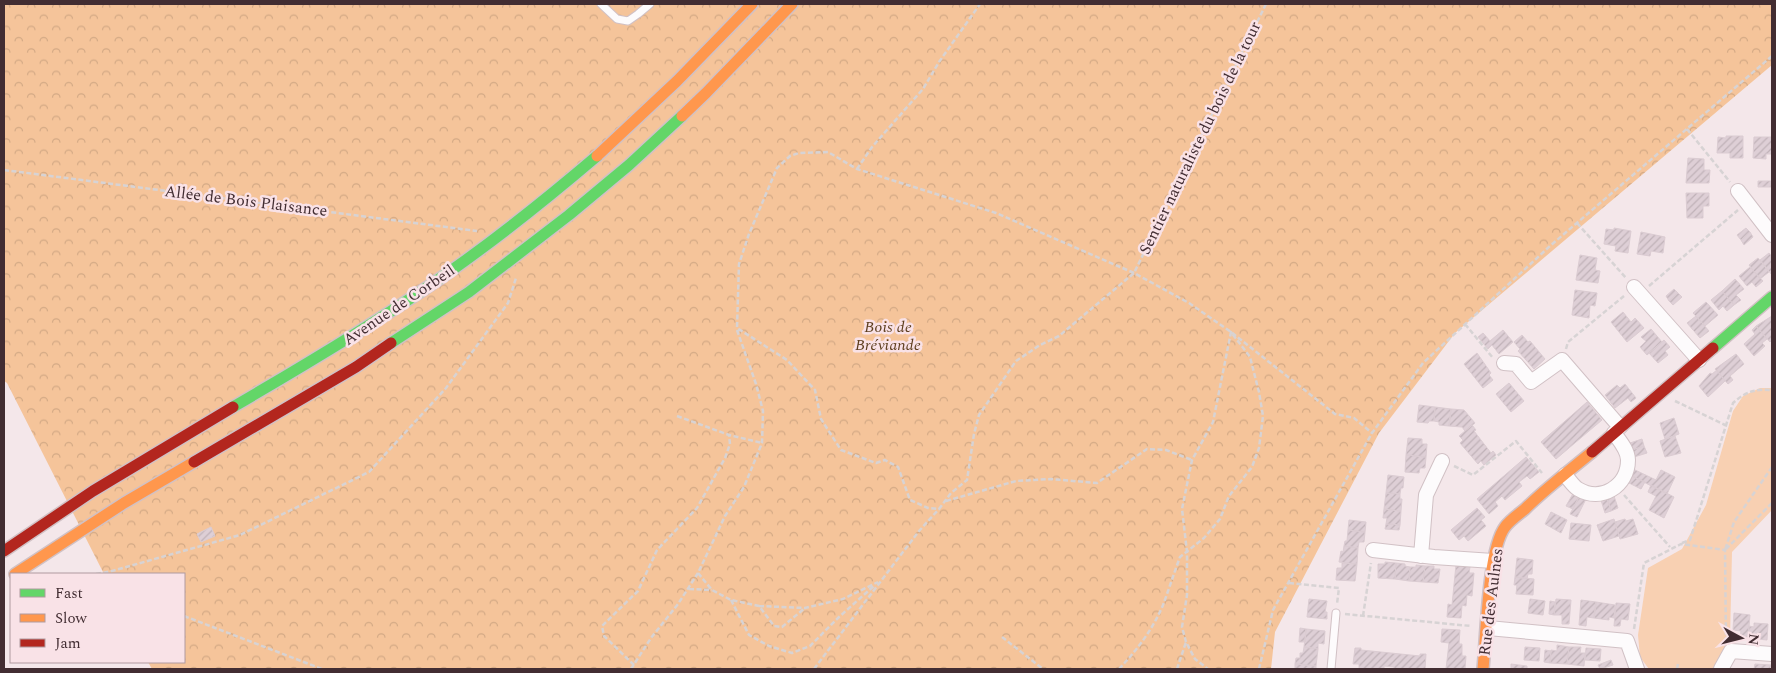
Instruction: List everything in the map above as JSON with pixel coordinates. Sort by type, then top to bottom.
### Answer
[{"type":"main road","name":"Avenue de Corbeil","points":[[4,551],[88,493],[372,324],[440,279],[499,236],[606,148],[656,101],[752,4]]},
{"type":"main road","points":[[17,573],[124,503],[356,367],[469,292],[562,222],[629,164],[706,93],[792,4]]},
{"type":"main road","name":"Rue des Aulnes","points":[[1483,669],[1493,561],[1500,537],[1505,528],[1551,484],[1565,475],[1772,297]]},
{"type":"street","points":[[1742,197],[1772,235]]},
{"type":"street","points":[[1637,290],[1699,360]]},
{"type":"street","points":[[1504,363],[1516,364],[1531,382],[1562,360],[1617,430],[1628,459],[1624,477],[1616,487],[1607,493],[1593,494],[1579,489],[1565,475]]},
{"type":"street","points":[[1421,556],[1426,494],[1442,461]]},
{"type":"street","points":[[1373,550],[1421,556],[1493,561]]},
{"type":"street","points":[[1488,628],[1627,641],[1637,669]]},
{"type":"street","points":[[1721,669],[1731,651],[1772,654]]},
{"type":"lane","points":[[601,4],[617,19],[628,21],[650,4]]},
{"type":"lane","points":[[1331,669],[1336,613]]},
{"type":"path","points":[[858,169],[872,147],[922,89],[978,4]]},
{"type":"path","name":"Sentier naturaliste du bois de la tour","points":[[880,581],[944,501],[967,480],[979,415],[1016,361],[1058,336],[1134,273],[1266,4]]},
{"type":"path","points":[[1258,669],[1273,610],[1372,433],[1423,363],[1577,224],[1772,56]]},
{"type":"path","points":[[1562,360],[1568,342],[1637,290],[1742,197],[1687,128]]},
{"type":"path","name":"Sentier naturaliste du bois de la tour","points":[[737,328],[739,264],[749,234],[778,168],[790,156],[799,153],[828,152],[858,169],[996,213],[1134,273]]},
{"type":"path","name":"Allée de Bois Plaisance","points":[[4,170],[479,231]]},
{"type":"path","points":[[1577,224],[1637,290]]},
{"type":"path","points":[[1134,273],[1189,303],[1232,332],[1335,414],[1354,418],[1372,433]]},
{"type":"path","points":[[101,573],[240,535],[370,472],[446,388],[508,303],[516,277]]},
{"type":"path","points":[[1465,324],[1496,361],[1504,363]]},
{"type":"path","points":[[631,669],[698,573],[725,516],[744,487],[762,444],[763,411],[737,328]]},
{"type":"path","points":[[737,328],[786,360],[816,390],[821,420],[841,450],[876,463],[885,460],[898,467],[910,500],[928,508],[939,508]]},
{"type":"path","points":[[1208,669],[1195,659],[1186,642],[1182,628],[1187,595],[1187,552],[1182,509],[1192,460],[1213,422],[1232,332]]},
{"type":"path","points":[[1119,669],[1134,654],[1153,625],[1163,605],[1180,557],[1204,538],[1220,520],[1229,496],[1252,467],[1259,448],[1262,416],[1259,392],[1250,357],[1232,332]]},
{"type":"path","points":[[1627,641],[1634,633],[1644,563],[1670,548],[1690,540],[1733,402],[1744,394],[1757,389],[1772,390]]},
{"type":"path","points":[[1662,391],[1671,399],[1725,425]]},
{"type":"path","points":[[677,416],[729,435],[762,444]]},
{"type":"path","points":[[634,665],[604,636],[602,626],[638,591],[657,550],[696,508],[725,458],[730,444],[729,435]]},
{"type":"path","points":[[1442,461],[1473,475],[1516,441],[1551,484]]},
{"type":"path","points":[[944,501],[1016,481],[1051,479],[1097,483],[1147,450],[1166,450],[1192,460]]},
{"type":"path","points":[[1731,651],[1726,643],[1725,550],[1734,522],[1772,467]]},
{"type":"path","points":[[1616,487],[1670,548]]},
{"type":"path","points":[[1725,550],[1772,502]]},
{"type":"path","points":[[1681,544],[1725,550]]},
{"type":"path","points":[[1363,616],[1373,550]]},
{"type":"path","points":[[698,573],[712,590],[731,600],[759,606],[805,608],[843,600],[880,581]]},
{"type":"path","points":[[731,600],[749,634],[769,646],[792,654],[810,646],[839,617],[880,581]]},
{"type":"path","points":[[814,669],[880,581]]},
{"type":"path","points":[[1288,583],[1339,588],[1336,613],[1488,628]]},
{"type":"path","points":[[688,589],[712,590]]},
{"type":"path","points":[[759,606],[774,626],[782,627],[805,608]]},
{"type":"path","points":[[185,616],[322,669]]},
{"type":"path","points":[[1002,637],[1043,669]]},
{"type":"path","points":[[1177,669],[1186,642]]},
{"type":"path","points":[[1677,669],[1678,664]]},
{"type":"green space","name":"Bois de Bréviande","points":[[4,4],[1772,4],[1772,65],[1455,333],[1379,433],[1275,632],[1271,669],[152,669],[149,663],[185,663],[185,573],[103,573],[7,383],[4,381]]},
{"type":"shaded area","points":[[1760,388],[1772,388],[1772,510],[1732,552],[1730,639],[1721,657],[1712,669],[1649,669],[1640,657],[1638,635],[1648,568],[1682,549],[1706,505],[1733,411],[1743,396]]},
{"type":"building","points":[[1726,136],[1743,136],[1743,158],[1730,158],[1730,153],[1717,153],[1718,137],[1726,138]]},
{"type":"building","points":[[1754,137],[1771,137],[1772,154],[1766,154],[1766,159],[1753,158]]},
{"type":"building","points":[[1688,158],[1704,159],[1704,170],[1710,170],[1709,183],[1686,183]]},
{"type":"building","points":[[1758,181],[1771,181],[1771,187],[1758,187]]},
{"type":"building","points":[[1686,193],[1709,193],[1709,206],[1703,206],[1703,218],[1687,218]]},
{"type":"building","points":[[1614,228],[1631,231],[1628,253],[1615,251],[1616,246],[1604,244],[1606,229],[1614,230]]},
{"type":"building","points":[[1746,228],[1750,232],[1741,240],[1737,235]]},
{"type":"building","points":[[1641,232],[1665,237],[1663,253],[1651,251],[1650,256],[1637,254]]},
{"type":"building","points":[[1750,232],[1753,237],[1744,245],[1741,240]]},
{"type":"building","points":[[1769,253],[1772,257],[1772,275],[1760,260]]},
{"type":"building","points":[[1580,255],[1597,258],[1595,270],[1600,271],[1598,283],[1576,280]]},
{"type":"building","points":[[1758,258],[1769,272],[1760,279],[1749,265]]},
{"type":"building","points":[[1750,267],[1763,281],[1756,287],[1752,282],[1747,286],[1739,276]]},
{"type":"building","points":[[1735,279],[1744,289],[1736,295],[1741,300],[1734,305],[1722,291]]},
{"type":"building","points":[[1674,289],[1678,293],[1669,301],[1666,296]]},
{"type":"building","points":[[1575,290],[1597,293],[1595,306],[1590,305],[1589,318],[1572,315]]},
{"type":"building","points":[[1722,291],[1734,305],[1727,311],[1723,306],[1719,310],[1711,300]]},
{"type":"building","points":[[1678,293],[1682,297],[1673,305],[1669,301]]},
{"type":"building","points":[[1706,302],[1718,315],[1705,326],[1693,313]]},
{"type":"building","points":[[1623,312],[1631,322],[1635,318],[1644,328],[1627,342],[1611,322]]},
{"type":"building","points":[[1696,316],[1709,331],[1700,338],[1687,323]]},
{"type":"building","points":[[1772,316],[1772,340],[1770,342],[1756,326]]},
{"type":"building","points":[[1756,326],[1767,339],[1762,343],[1765,346],[1754,356],[1744,344],[1755,334],[1752,330]]},
{"type":"building","points":[[1651,329],[1662,342],[1647,355],[1640,347],[1646,341],[1641,337]]},
{"type":"building","points":[[1503,330],[1513,342],[1499,354],[1492,345],[1488,349],[1478,337],[1483,333],[1490,341]]},
{"type":"building","points":[[1522,335],[1528,342],[1530,341],[1545,359],[1534,369],[1518,351],[1520,349],[1514,342]]},
{"type":"building","points":[[1664,340],[1670,347],[1665,351],[1668,355],[1658,363],[1649,353]]},
{"type":"building","points":[[1477,353],[1491,373],[1489,375],[1493,380],[1483,388],[1464,364]]},
{"type":"building","points":[[1736,354],[1744,364],[1730,376],[1733,380],[1728,384],[1715,369]]},
{"type":"building","points":[[1717,370],[1725,381],[1708,397],[1699,386],[1710,373],[1712,374]]},
{"type":"building","points":[[1509,383],[1524,401],[1511,412],[1496,394]]},
{"type":"building","points":[[1625,384],[1636,398],[1631,402],[1628,398],[1615,408],[1605,395],[1617,385],[1620,388]]},
{"type":"building","points":[[1587,402],[1602,420],[1556,459],[1541,442]]},
{"type":"building","points":[[1419,405],[1435,407],[1434,421],[1429,421],[1428,423],[1417,422]]},
{"type":"building","points":[[1435,407],[1451,409],[1449,426],[1439,425],[1439,422],[1434,421]]},
{"type":"building","points":[[1451,409],[1464,410],[1475,423],[1465,431],[1462,427],[1449,426]]},
{"type":"building","points":[[1674,418],[1679,434],[1665,439],[1660,423]]},
{"type":"building","points":[[1472,425],[1476,430],[1474,431],[1491,453],[1493,451],[1496,455],[1484,465],[1481,461],[1478,464],[1460,443],[1463,440],[1459,436]]},
{"type":"building","points":[[1675,436],[1681,453],[1665,457],[1660,441]]},
{"type":"building","points":[[1408,438],[1422,439],[1422,444],[1427,444],[1426,457],[1406,455]]},
{"type":"building","points":[[1642,439],[1644,446],[1632,450],[1630,443]]},
{"type":"building","points":[[1644,446],[1647,453],[1634,457],[1632,450]]},
{"type":"building","points":[[1406,455],[1426,457],[1425,468],[1420,468],[1419,473],[1405,472]]},
{"type":"building","points":[[1526,457],[1539,472],[1530,479],[1527,476],[1519,482],[1522,486],[1505,500],[1502,496],[1495,502],[1498,506],[1489,514],[1477,499]]},
{"type":"building","points":[[1633,469],[1656,480],[1661,470],[1675,477],[1667,494],[1630,475]]},
{"type":"building","points":[[1388,475],[1404,477],[1403,488],[1401,488],[1400,494],[1386,493]]},
{"type":"building","points":[[1630,475],[1645,482],[1641,489],[1627,482]]},
{"type":"building","points":[[1651,485],[1674,497],[1664,518],[1649,510],[1656,496],[1648,492]]},
{"type":"building","points":[[1575,490],[1581,493],[1573,509],[1566,506]]},
{"type":"building","points":[[1386,493],[1400,494],[1400,499],[1402,499],[1401,511],[1384,509]]},
{"type":"building","points":[[1581,493],[1586,499],[1577,517],[1570,514]]},
{"type":"building","points":[[1613,493],[1618,508],[1611,511],[1606,495]]},
{"type":"building","points":[[1606,495],[1611,511],[1605,513],[1600,497]]},
{"type":"building","points":[[1477,508],[1485,517],[1481,520],[1486,526],[1468,541],[1464,536],[1459,540],[1451,530]]},
{"type":"building","points":[[1384,509],[1401,511],[1400,525],[1386,524],[1387,518],[1383,518]]},
{"type":"building","points":[[1551,512],[1567,520],[1561,533],[1545,524]]},
{"type":"building","points":[[1614,519],[1619,536],[1603,541],[1597,525]]},
{"type":"building","points":[[1625,519],[1626,521],[1633,519],[1638,534],[1620,539],[1615,522]]},
{"type":"building","points":[[1349,520],[1366,522],[1365,532],[1348,530]]},
{"type":"building","points":[[1571,523],[1591,525],[1589,541],[1569,539]]},
{"type":"building","points":[[1386,524],[1400,525],[1399,530],[1385,529]]},
{"type":"building","points":[[211,527],[215,536],[201,542],[197,534]]},
{"type":"building","points":[[1348,530],[1365,532],[1364,542],[1359,542],[1358,548],[1344,546],[1345,541],[1347,541]]},
{"type":"building","points":[[1344,546],[1358,548],[1357,564],[1339,562]]},
{"type":"building","points":[[1517,558],[1533,560],[1532,574],[1528,574],[1527,579],[1515,577]]},
{"type":"building","points":[[1385,562],[1396,563],[1395,579],[1378,578],[1378,564],[1385,564]]},
{"type":"building","points":[[1342,563],[1357,564],[1355,581],[1336,580],[1337,568],[1342,568]]},
{"type":"building","points":[[1396,563],[1405,564],[1405,566],[1410,567],[1409,581],[1395,579]]},
{"type":"building","points":[[1416,565],[1425,566],[1423,582],[1409,581],[1410,567],[1416,567]]},
{"type":"building","points":[[1456,565],[1470,567],[1469,573],[1474,573],[1472,596],[1467,595],[1466,606],[1462,605],[1461,618],[1447,617],[1448,604],[1452,605]]},
{"type":"building","points":[[1425,566],[1434,566],[1434,569],[1440,569],[1438,583],[1423,582]]},
{"type":"building","points":[[1515,577],[1534,579],[1533,595],[1516,594],[1517,585],[1514,585]]},
{"type":"building","points":[[1309,599],[1327,601],[1325,612],[1327,612],[1327,619],[1307,617]]},
{"type":"building","points":[[1530,599],[1545,601],[1543,615],[1528,613]]},
{"type":"building","points":[[1556,599],[1571,600],[1569,624],[1562,624],[1562,615],[1554,615]]},
{"type":"building","points":[[1581,600],[1596,602],[1594,618],[1587,617],[1586,626],[1579,625]]},
{"type":"building","points":[[1550,601],[1555,602],[1554,615],[1549,614]]},
{"type":"building","points":[[1596,602],[1615,605],[1614,618],[1609,617],[1609,620],[1594,618]]},
{"type":"building","points":[[1616,603],[1630,604],[1628,620],[1621,619],[1620,626],[1614,626]]},
{"type":"building","points":[[1734,613],[1750,615],[1748,638],[1740,638],[1741,631],[1733,630]]},
{"type":"building","points":[[1754,623],[1768,624],[1767,640],[1748,638],[1749,626],[1754,627]]},
{"type":"building","points":[[1300,628],[1306,629],[1305,642],[1299,642]]},
{"type":"building","points":[[1306,629],[1325,631],[1324,644],[1318,643],[1318,649],[1304,647]]},
{"type":"building","points":[[1442,629],[1460,630],[1459,644],[1462,644],[1462,656],[1466,656],[1465,669],[1446,669],[1449,643],[1441,642]]},
{"type":"building","points":[[1557,645],[1569,647],[1567,664],[1550,663],[1551,650],[1557,651]]},
{"type":"building","points":[[1304,647],[1318,649],[1316,666],[1295,664],[1296,658],[1300,658],[1300,653],[1303,653]]},
{"type":"building","points":[[1525,647],[1540,648],[1539,661],[1524,660]]},
{"type":"building","points":[[1569,647],[1581,647],[1580,653],[1585,653],[1584,666],[1567,664]]},
{"type":"building","points":[[1355,648],[1420,656],[1420,654],[1426,654],[1425,669],[1394,669],[1394,667],[1384,666],[1384,669],[1359,669],[1359,664],[1353,664]]},
{"type":"building","points":[[1586,648],[1601,649],[1600,661],[1585,660]]},
{"type":"building","points":[[1545,650],[1551,651],[1550,663],[1544,662]]},
{"type":"building","points":[[1611,660],[1613,665],[1600,669],[1598,665]]},
{"type":"building","points":[[1295,664],[1316,666],[1316,669],[1295,669]]},
{"type":"building","points":[[1511,664],[1527,666],[1527,669],[1511,669]]},
{"type":"building","points":[[1755,664],[1771,665],[1770,669],[1754,669]]},
{"type":"traffic: fast","points":[[391,343],[469,292],[569,215],[629,165],[682,116]]},
{"type":"traffic: fast","points":[[233,407],[357,333],[429,286],[515,223],[597,156]]},
{"type":"traffic: fast","points":[[1713,348],[1772,297]]},
{"type":"traffic: slow","points":[[597,156],[677,81],[752,4]]},
{"type":"traffic: slow","points":[[682,116],[792,4]]},
{"type":"traffic: slow","points":[[1483,669],[1491,573],[1499,538],[1505,527],[1512,520],[1592,452]]},
{"type":"traffic: slow","points":[[17,573],[124,503],[194,462]]},
{"type":"traffic: jam","points":[[194,462],[356,367],[391,343]]},
{"type":"traffic: jam","points":[[1592,452],[1713,348]]},
{"type":"traffic: jam","points":[[4,551],[93,491],[233,407]]}]
